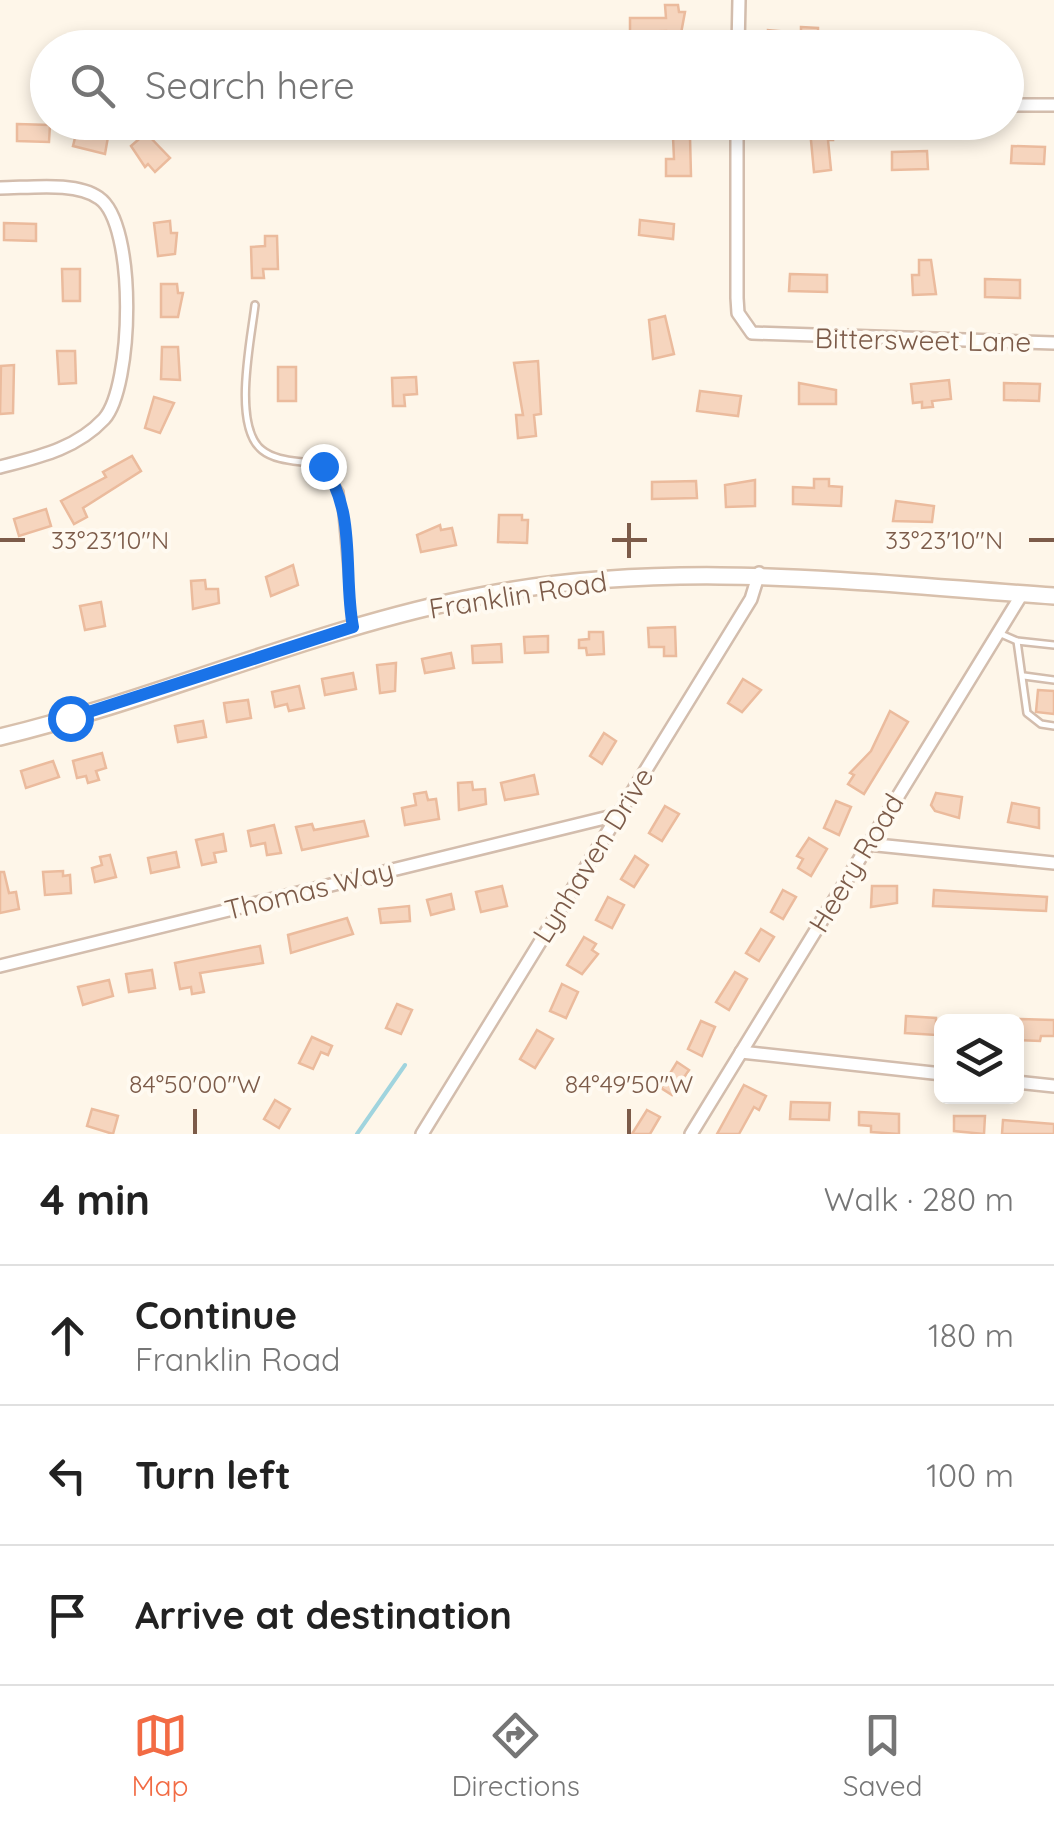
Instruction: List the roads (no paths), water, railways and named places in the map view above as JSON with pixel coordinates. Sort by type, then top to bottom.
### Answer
[{"type":"main road","name":"Franklin Road","points":[[0,738],[353,627],[533,587],[585,580],[759,574],[1054,596]]},
{"type":"street","points":[[738,30],[739,0]]},
{"type":"street","points":[[1024,105],[1054,106]]},
{"type":"street","name":"Bittersweet Lane","points":[[737,140],[738,313],[752,333],[1054,344]]},
{"type":"street","points":[[0,188],[83,191],[100,198],[117,219],[125,264],[123,373],[107,416],[76,444],[0,467]]},
{"type":"street","name":"Lynhaven Drive","points":[[422,1134],[751,599],[759,574]]},
{"type":"street","name":"Heery Road","points":[[692,1134],[1022,594]]},
{"type":"street","name":"Thomas Way","points":[[0,966],[618,814]]},
{"type":"street","points":[[867,844],[1054,863]]},
{"type":"street","points":[[741,1052],[934,1073]]},
{"type":"street","points":[[1024,1083],[1054,1086]]},
{"type":"lane","points":[[255,304],[246,396],[248,434],[262,451],[276,458],[323,466],[340,492],[346,590],[353,627]]},
{"type":"lane","points":[[998,632],[1017,641],[1054,645]]},
{"type":"lane","points":[[1017,641],[1027,713],[1054,726]]},
{"type":"lane","points":[[1024,676],[1054,680]]},
{"type":"waterway","points":[[357,1134],[405,1065]]}]
